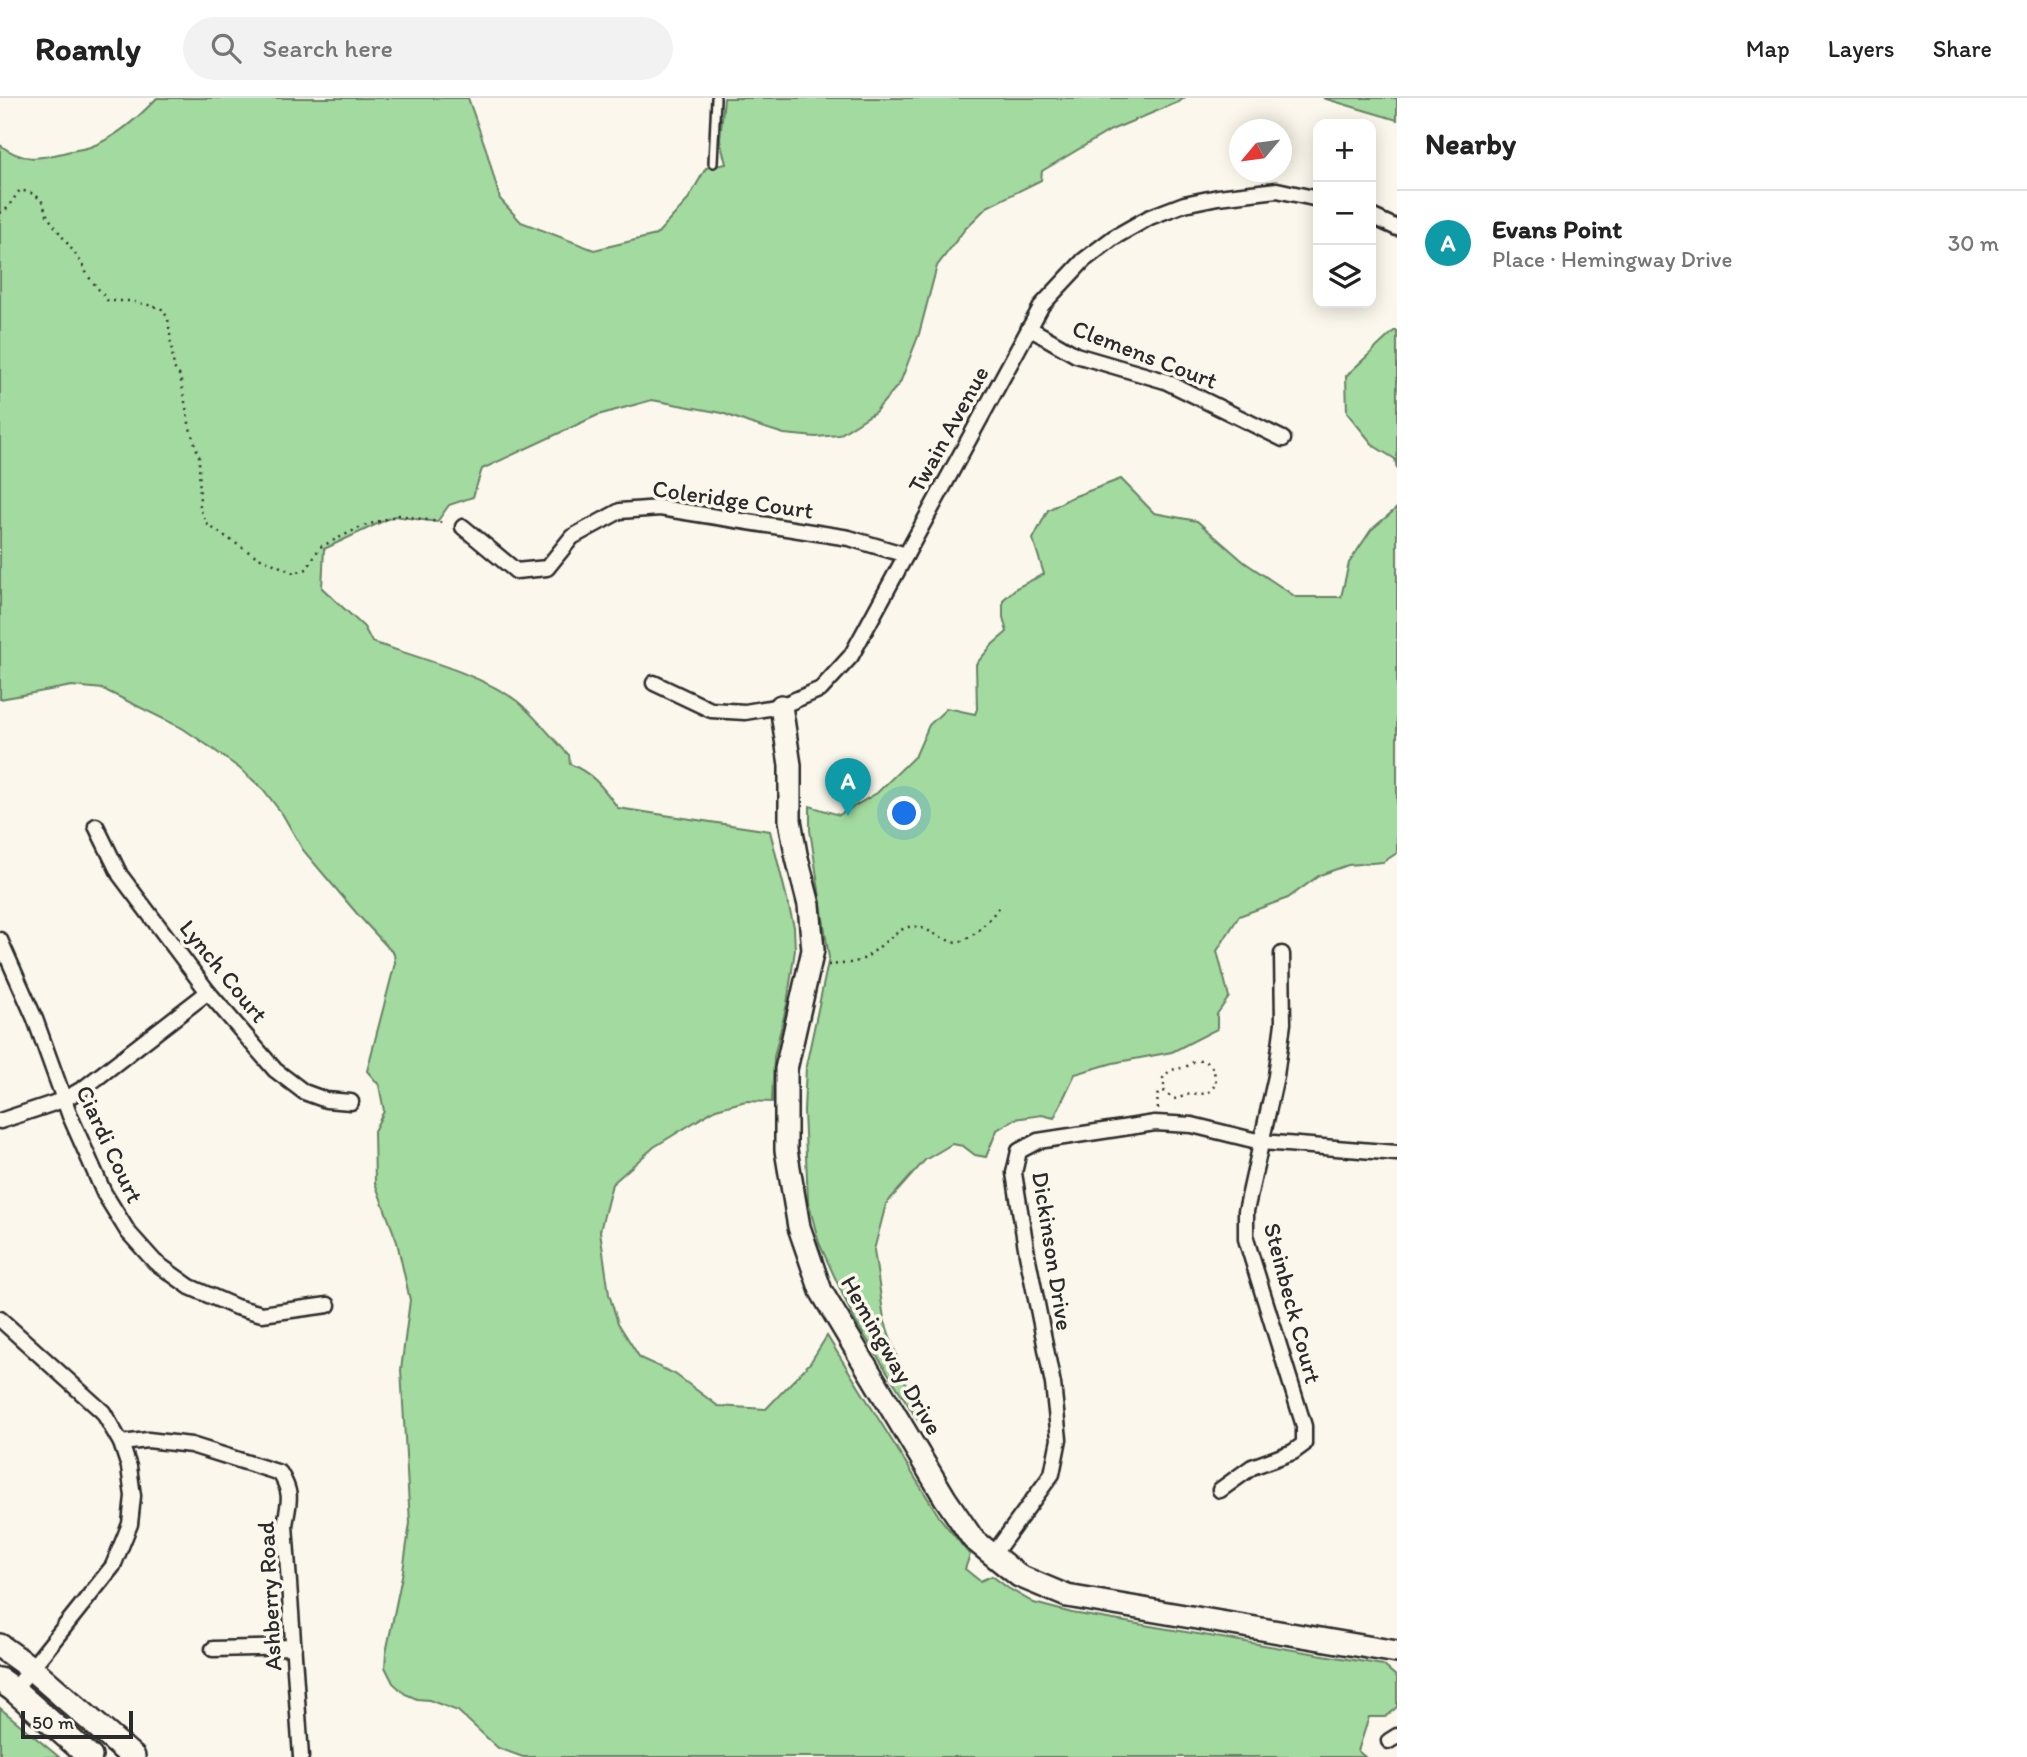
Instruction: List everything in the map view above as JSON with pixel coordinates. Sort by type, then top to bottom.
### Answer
[{"type":"main road","points":[[0,1646],[32,1668],[132,1757]]},
{"type":"main road","points":[[7,1685],[90,1757]]},
{"type":"street","name":"Twain Avenue","points":[[654,683],[711,710],[745,712],[780,706],[821,689],[851,656],[1042,306],[1084,260],[1113,238],[1150,217],[1184,204],[1276,190],[1313,197]]},
{"type":"street","points":[[1376,218],[1397,228]]},
{"type":"street","name":"Clemens Court","points":[[1029,328],[1076,355],[1165,381],[1283,439]]},
{"type":"street","name":"Coleridge Court","points":[[463,527],[516,571],[547,568],[572,537],[620,511],[660,508],[849,538],[906,555]]},
{"type":"street","name":"Hemingway Drive","points":[[780,706],[790,765],[790,820],[809,905],[813,950],[786,1069],[786,1150],[799,1227],[821,1291],[945,1498],[973,1539],[1019,1576],[1067,1595],[1397,1652]]},
{"type":"street","name":"Lynch Court","points":[[96,826],[120,875],[208,992],[275,1070],[304,1092],[326,1100],[351,1102]]},
{"type":"street","name":"Ciardi Court","points":[[0,940],[34,1018],[63,1100],[104,1194],[128,1232],[155,1262],[190,1287],[236,1307],[262,1314],[328,1305]]},
{"type":"street","name":"Steinbeck Court","points":[[1220,1490],[1252,1467],[1293,1452],[1304,1444],[1304,1426],[1246,1239],[1245,1211],[1276,1076],[1283,1023],[1282,954]]},
{"type":"street","points":[[0,1121],[63,1100],[84,1088],[208,992]]},
{"type":"street","name":"Dickinson Drive","points":[[993,1555],[1052,1474],[1059,1439],[1053,1384],[1014,1173],[1019,1151],[1038,1141],[1155,1122],[1192,1125],[1261,1142],[1397,1153]]},
{"type":"street","points":[[0,1319],[103,1412],[121,1443],[129,1467],[133,1496],[131,1524],[113,1566],[32,1668],[7,1685]]},
{"type":"street","name":"Ashberry Road","points":[[121,1443],[148,1440],[191,1445],[280,1473],[289,1488],[285,1525],[301,1757]]},
{"type":"street","points":[[213,1649],[294,1647]]},
{"type":"lane","points":[[713,163],[716,98]]},
{"type":"path","points":[[0,213],[10,205],[20,190],[32,193],[41,199],[48,217],[108,301],[131,301],[161,308],[168,318],[174,368],[180,376],[190,428],[199,456],[200,509],[208,525],[224,537],[252,554],[294,573],[307,569],[320,547],[361,527],[400,514],[444,523]]},
{"type":"path","points":[[825,965],[862,960],[906,928],[918,926],[953,943],[965,940],[1001,905]]},
{"type":"path","points":[[1199,1061],[1214,1069],[1216,1083],[1208,1093],[1175,1099],[1165,1091],[1163,1078],[1169,1071],[1199,1061]]},
{"type":"path","points":[[1158,1109],[1157,1095],[1165,1091]]},
{"type":"green space","points":[[157,98],[468,98],[500,199],[521,222],[594,250],[656,235],[687,201],[706,168],[726,164],[720,140],[724,98],[1184,98],[1111,130],[1042,171],[1041,180],[987,207],[965,229],[937,266],[919,334],[900,383],[875,412],[839,435],[816,437],[784,434],[722,413],[652,400],[598,415],[482,469],[473,497],[449,505],[437,522],[394,516],[324,549],[322,588],[364,627],[372,642],[466,674],[517,701],[569,755],[570,764],[592,777],[618,808],[770,831],[794,927],[795,950],[787,1004],[774,1057],[772,1102],[746,1101],[716,1109],[654,1147],[612,1184],[600,1231],[609,1294],[618,1323],[640,1358],[675,1374],[718,1406],[766,1409],[810,1363],[827,1336],[940,1518],[970,1555],[965,1569],[980,1581],[992,1576],[1034,1603],[1072,1613],[1383,1665],[1397,1677],[1397,1707],[1385,1717],[1369,1717],[1358,1751],[1365,1757],[523,1757],[498,1748],[458,1711],[405,1694],[393,1683],[385,1667],[386,1653],[410,1523],[401,1370],[410,1300],[397,1242],[375,1183],[374,1131],[384,1111],[379,1085],[367,1071],[395,963],[394,954],[303,850],[283,815],[263,789],[239,768],[182,728],[103,689],[72,686],[0,699],[0,145],[30,158],[90,147],[126,127]]},
{"type":"green space","points":[[1323,98],[1397,98],[1397,120]]},
{"type":"green space","points":[[1397,331],[1397,469],[1395,459],[1374,446],[1347,413],[1346,376]]},
{"type":"green space","points":[[1121,479],[1154,513],[1197,521],[1244,562],[1296,597],[1341,597],[1349,563],[1371,530],[1397,508],[1397,853],[1383,862],[1348,865],[1320,875],[1288,898],[1239,916],[1217,951],[1229,997],[1217,1014],[1217,1029],[1172,1052],[1113,1063],[1075,1074],[1054,1118],[1042,1115],[1015,1119],[997,1130],[986,1157],[952,1144],[925,1160],[886,1204],[874,1250],[884,1319],[919,1422],[855,1321],[819,1243],[808,1201],[804,1111],[806,1066],[829,958],[810,830],[810,806],[839,815],[877,793],[916,755],[929,725],[947,708],[975,714],[976,664],[1007,632],[1003,617],[1003,600],[1016,588],[1044,574],[1033,539],[1048,510],[1070,498]]},
{"type":"green space","points":[[0,1708],[59,1757],[0,1757]]},
{"type":"place","name":"Evans Point","points":[[848,816]]}]
